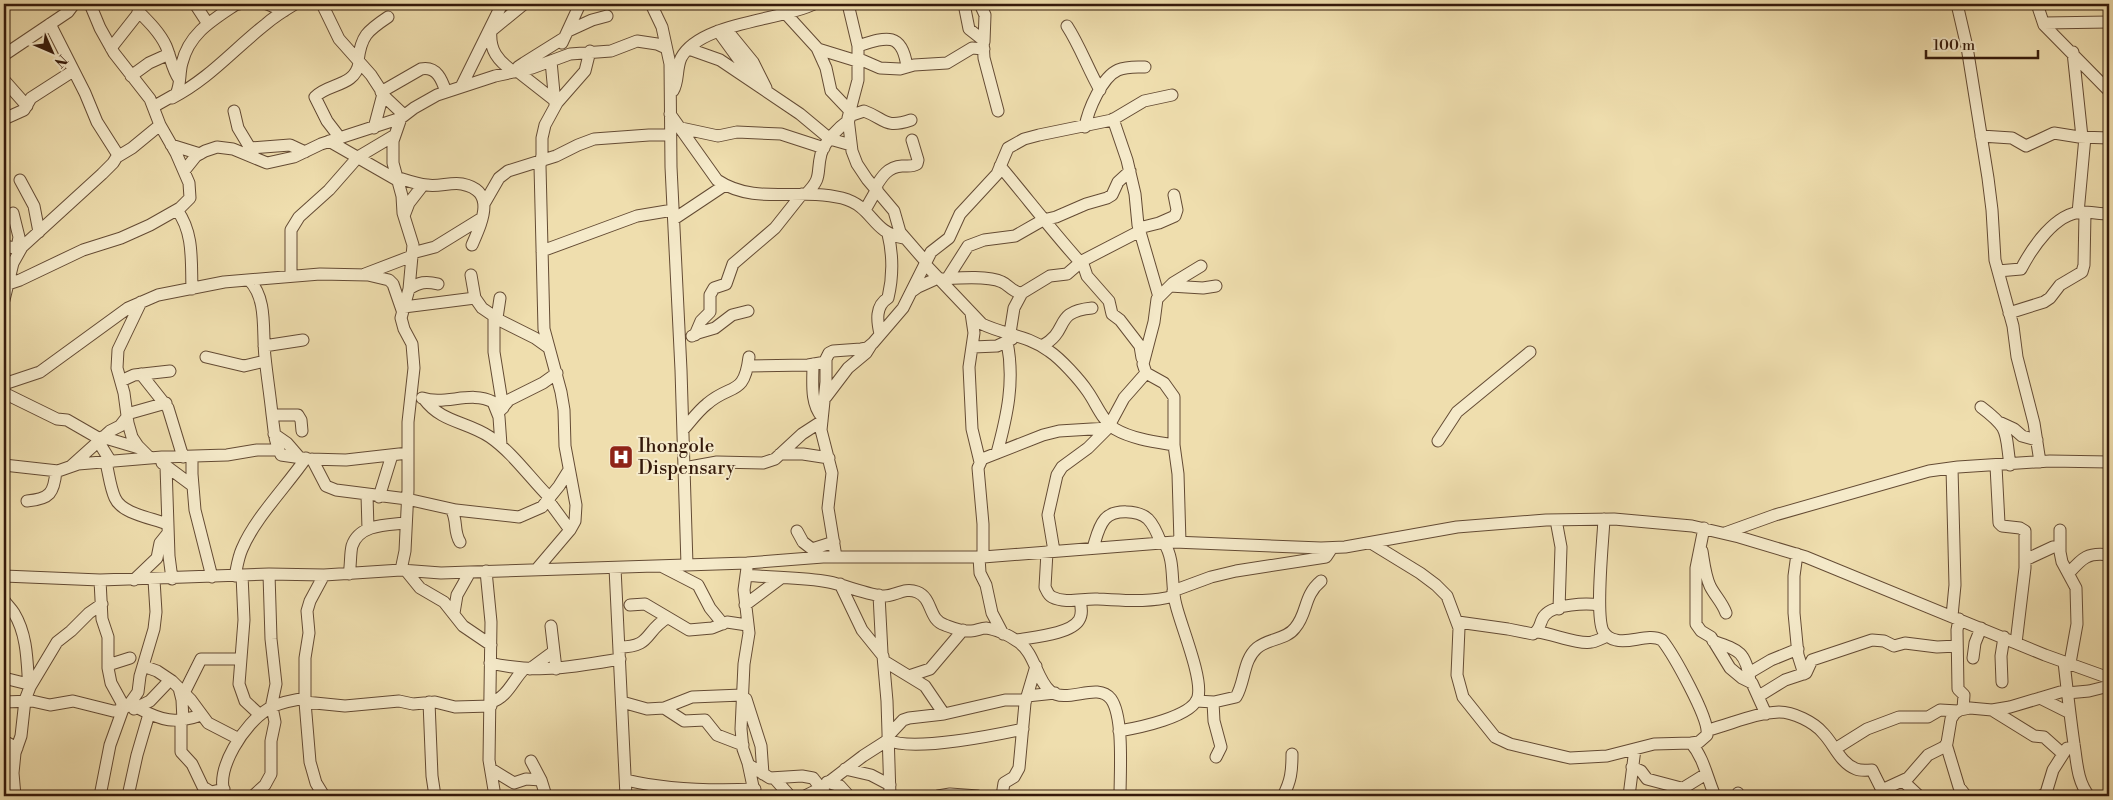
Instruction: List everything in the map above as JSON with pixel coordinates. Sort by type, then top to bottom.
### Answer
[{"type":"street","points":[[6,290],[20,280],[82,250],[121,238],[177,210],[187,203],[190,198],[189,183],[160,125],[150,99],[111,48],[90,4]]},
{"type":"street","points":[[195,4],[208,24]]},
{"type":"street","points":[[267,4],[287,7]]},
{"type":"street","points":[[322,4],[336,34],[360,66],[371,75],[382,93],[402,117]]},
{"type":"street","points":[[490,4],[496,16]]},
{"type":"street","points":[[461,87],[502,4]]},
{"type":"street","points":[[489,32],[524,4]]},
{"type":"street","points":[[555,104],[554,60],[580,4]]},
{"type":"street","points":[[651,4],[662,27],[670,64],[670,135],[680,348],[687,565]]},
{"type":"street","points":[[670,95],[677,83],[681,59],[689,49],[722,30],[758,19],[787,15],[814,4]]},
{"type":"street","points":[[848,4],[857,53],[858,80],[849,116],[851,145],[857,164],[894,211],[900,232],[904,238],[982,324],[1012,337],[1032,339],[1051,352],[1088,391],[1110,426],[1127,434],[1174,445]]},
{"type":"street","points":[[852,19],[860,4]]},
{"type":"street","points":[[964,4],[969,29],[981,36],[984,45]]},
{"type":"street","points":[[980,4],[985,15],[984,45],[987,74],[998,111]]},
{"type":"street","points":[[1957,4],[1967,47],[1992,210],[1995,260],[2013,326],[2017,357],[2037,440],[2040,462]]},
{"type":"street","points":[[2037,4],[2044,23],[2109,91]]},
{"type":"street","points":[[4,55],[75,5]]},
{"type":"street","points":[[172,98],[179,89],[179,80],[186,49],[192,38],[235,5]]},
{"type":"street","points":[[153,107],[201,80],[287,7]]},
{"type":"street","points":[[111,48],[140,8],[159,34],[179,80]]},
{"type":"street","points":[[787,15],[817,48],[826,68],[830,92],[849,116]]},
{"type":"street","points":[[516,72],[518,67],[566,35],[592,20],[607,16]]},
{"type":"street","points":[[388,17],[365,34],[361,42],[360,66],[345,82],[315,97],[334,140],[375,169],[396,179],[423,184],[461,184],[480,193],[484,198],[482,218],[472,244]]},
{"type":"street","points":[[2044,23],[2109,22]]},
{"type":"street","points":[[50,24],[85,93],[97,122],[117,152],[117,157]]},
{"type":"street","points":[[1067,26],[1078,42],[1100,90]]},
{"type":"street","points":[[722,30],[755,82]]},
{"type":"street","points":[[722,30],[753,62],[767,92]]},
{"type":"street","points":[[489,32],[491,46],[497,58],[555,104]]},
{"type":"street","points":[[817,48],[841,56],[857,53],[890,39],[897,41],[903,49],[907,68]]},
{"type":"street","points":[[184,172],[190,162],[200,154],[217,147],[233,149],[267,163],[275,163],[334,140],[402,117],[446,92],[570,54],[590,51],[611,51],[637,41],[657,44],[666,48]]},
{"type":"street","points":[[346,48],[361,42]]},
{"type":"street","points":[[857,53],[880,68],[889,70],[946,63],[972,48],[984,45]]},
{"type":"street","points":[[131,76],[149,63],[168,54],[186,49]]},
{"type":"street","points":[[689,49],[720,60],[755,82],[800,114],[827,143]]},
{"type":"street","points":[[536,570],[570,530],[575,521],[576,505],[565,446],[564,410],[557,373],[544,329],[540,160],[542,156],[543,132],[555,104],[585,71],[590,51]]},
{"type":"street","points":[[2008,313],[2044,302],[2060,284],[2082,272],[2084,265],[2081,213],[2084,137],[2073,52]]},
{"type":"street","points":[[1085,127],[1091,106],[1108,78],[1119,70],[1129,67],[1146,67]]},
{"type":"street","points":[[374,128],[382,93],[422,69],[433,70],[442,79],[446,92]]},
{"type":"street","points":[[4,119],[24,110],[31,98],[73,71]]},
{"type":"street","points":[[4,80],[27,106]]},
{"type":"street","points":[[825,398],[848,368],[866,353],[903,308],[931,252],[946,240],[960,214],[989,184],[1008,148],[1024,139],[1085,127],[1113,119],[1144,101],[1172,95]]},
{"type":"street","points":[[234,111],[238,128],[259,160]]},
{"type":"street","points":[[680,348],[695,334],[701,321],[710,312],[709,299],[714,288],[726,284],[733,264],[775,228],[804,194],[817,182],[820,173],[821,155],[827,143],[849,116],[864,111],[882,122],[890,123],[910,120]]},
{"type":"street","points":[[670,114],[717,180],[725,185],[755,194],[804,194],[842,198],[862,206],[876,224],[888,234],[904,238]]},
{"type":"street","points":[[402,117],[395,135],[392,154],[396,179],[402,196],[404,216],[412,239],[409,289],[401,318],[404,329],[412,344],[414,356],[408,422],[404,571],[420,588],[444,602],[463,626],[491,645]]},
{"type":"street","points":[[1113,119],[1130,171],[1140,230],[1159,297],[1148,341],[1145,368],[1124,398],[1110,426],[1088,448],[1062,466],[1057,475],[1048,515],[1050,552],[1045,587],[1047,593],[1059,599],[1147,602],[1174,594],[1211,577],[1236,571],[1326,557],[1332,548]]},
{"type":"street","points":[[19,249],[102,174],[117,157],[142,141],[160,125]]},
{"type":"street","points":[[681,128],[718,136],[741,132],[781,134],[827,143],[851,145]]},
{"type":"street","points":[[1981,136],[2012,138],[2026,146],[2054,133],[2084,137],[2109,137]]},
{"type":"street","points":[[290,276],[291,230],[295,223],[329,190],[358,156],[395,135]]},
{"type":"street","points":[[484,204],[499,178],[508,171],[556,156],[578,144],[594,140],[670,135]]},
{"type":"street","points":[[865,210],[882,176],[890,169],[917,164],[918,160],[912,140]]},
{"type":"street","points":[[171,145],[200,154]]},
{"type":"street","points":[[250,148],[290,146],[305,152]]},
{"type":"street","points":[[1000,166],[1033,203],[1043,220],[1081,262],[1087,276],[1106,296],[1112,314],[1140,346],[1145,368],[1164,383],[1174,397],[1174,445],[1178,474],[1180,542]]},
{"type":"street","points":[[946,240],[954,246],[968,246],[984,240],[1015,236],[1043,220],[1056,217],[1112,195],[1118,182],[1130,171]]},
{"type":"street","points":[[20,180],[34,206],[40,232]]},
{"type":"street","points":[[404,216],[412,198],[423,184]]},
{"type":"street","points":[[542,251],[637,216],[674,214],[725,185]]},
{"type":"street","points":[[997,453],[1008,412],[1014,311],[1022,293],[1050,276],[1067,274],[1081,262],[1140,230],[1174,216],[1177,210],[1174,195]]},
{"type":"street","points":[[177,210],[186,223],[189,236],[192,289]]},
{"type":"street","points":[[6,290],[19,249],[19,237],[12,213]]},
{"type":"street","points":[[1998,272],[2021,269],[2026,256],[2060,219],[2081,213],[2109,214]]},
{"type":"street","points":[[363,275],[434,247],[482,218]]},
{"type":"street","points":[[880,334],[878,313],[882,302],[888,298],[892,276],[888,234]]},
{"type":"street","points":[[4,246],[19,249]]},
{"type":"street","points":[[942,279],[968,246]]},
{"type":"street","points":[[4,251],[13,263]]},
{"type":"street","points":[[1159,297],[1170,286],[1201,266]]},
{"type":"street","points":[[4,384],[40,372],[128,308],[158,295],[224,282],[320,274],[339,276],[363,275],[389,280],[393,284],[403,308]]},
{"type":"street","points":[[471,275],[475,298],[482,308],[549,348]]},
{"type":"street","points":[[910,292],[918,286],[942,279],[996,280],[1018,293],[1022,293]]},
{"type":"street","points":[[249,280],[258,292],[261,302],[265,361],[274,434],[283,446],[283,456],[346,460],[408,453]]},
{"type":"street","points":[[409,289],[420,283],[438,284]]},
{"type":"street","points":[[1170,286],[1203,288],[1216,286]]},
{"type":"street","points":[[403,308],[475,298]]},
{"type":"street","points":[[500,298],[495,317],[493,338],[502,446]]},
{"type":"street","points":[[141,302],[118,350],[117,368],[132,438],[150,458],[166,466],[193,486]]},
{"type":"street","points":[[1042,346],[1056,337],[1066,316],[1070,313],[1092,308]]},
{"type":"street","points":[[695,334],[715,328],[732,315],[748,310]]},
{"type":"street","points":[[993,329],[1014,311]]},
{"type":"street","points":[[971,313],[974,333],[969,367],[972,429],[980,462]]},
{"type":"street","points":[[973,347],[997,346],[1012,337]]},
{"type":"street","points":[[1133,337],[1148,341]]},
{"type":"street","points":[[264,346],[303,340]]},
{"type":"street","points":[[836,557],[828,508],[832,473],[821,430],[827,356],[833,351],[861,349],[872,344]]},
{"type":"street","points":[[1438,441],[1457,412],[1530,352]]},
{"type":"street","points":[[206,357],[244,366],[265,361]]},
{"type":"street","points":[[683,430],[707,404],[743,381],[748,361],[813,364],[826,362]]},
{"type":"street","points":[[813,364],[814,403],[822,419]]},
{"type":"street","points":[[121,381],[141,374],[170,371]]},
{"type":"street","points":[[500,410],[509,400],[543,383],[557,373]]},
{"type":"street","points":[[141,374],[166,404],[188,457],[199,530],[209,558],[212,577]]},
{"type":"street","points":[[411,392],[424,399],[441,415],[480,430],[502,446],[549,499],[570,530]]},
{"type":"street","points":[[4,393],[56,419],[67,420],[100,439],[141,449]]},
{"type":"street","points":[[424,399],[441,401],[459,398],[484,398],[493,402],[500,410]]},
{"type":"street","points":[[70,466],[100,439],[114,428],[120,426],[127,415],[166,404]]},
{"type":"street","points":[[1981,407],[2001,423],[2014,429],[2022,436],[2037,440]]},
{"type":"street","points":[[4,465],[56,471],[78,464],[188,457],[283,446],[306,428],[301,417],[298,415],[273,415]]},
{"type":"street","points":[[684,468],[717,462],[763,463],[775,459],[822,419]]},
{"type":"street","points":[[2001,423],[2006,434],[2010,465]]},
{"type":"street","points":[[1003,634],[990,608],[986,586],[980,573],[984,524],[978,468],[980,462],[985,457],[1043,435],[1058,431],[1110,426]]},
{"type":"street","points":[[100,439],[108,462],[116,500],[130,511],[168,528]]},
{"type":"street","points":[[780,454],[803,454],[829,458]]},
{"type":"street","points":[[367,511],[380,497],[392,456]]},
{"type":"street","points":[[306,458],[326,486],[336,490],[407,499],[451,509],[519,517],[542,507],[569,470]]},
{"type":"street","points":[[260,715],[245,701],[239,684],[244,620],[239,576],[241,551],[254,528],[292,480],[306,458]]},
{"type":"street","points":[[1725,533],[1775,515],[1921,473],[1952,468],[2040,462],[2109,462]]},
{"type":"street","points":[[166,466],[172,579]]},
{"type":"street","points":[[1996,466],[1999,522],[2002,526],[2024,530],[2025,560],[2016,643]]},
{"type":"street","points":[[1952,468],[1958,689],[1964,695],[1960,710],[1951,718],[1946,744],[1959,787],[1966,796]]},
{"type":"street","points":[[27,501],[41,499],[51,492],[56,471]]},
{"type":"street","points":[[366,495],[368,529]]},
{"type":"street","points":[[451,509],[456,519],[455,532],[460,542]]},
{"type":"street","points":[[1093,548],[1105,520],[1112,514],[1134,513],[1149,520],[1168,550],[1172,560],[1174,594],[1198,685],[1196,701],[1190,707],[1169,718],[1143,727],[1119,731]]},
{"type":"street","points":[[1371,543],[1436,585],[1447,596],[1459,628],[1457,675],[1463,697],[1495,736],[1510,744],[1570,758],[1607,756],[1654,744],[1691,743],[1704,739],[1708,730],[1707,723],[1686,680],[1662,640],[1653,638],[1618,641],[1607,636],[1601,624],[1599,605],[1604,519]]},
{"type":"street","points":[[747,569],[836,557],[981,557],[1180,542],[1332,548],[1371,543],[1457,527],[1556,520],[1658,521],[1704,528],[1797,554],[2016,643],[2109,678]]},
{"type":"street","points":[[1556,520],[1561,554],[1559,609]]},
{"type":"street","points":[[349,574],[352,546],[356,538],[368,529],[405,523]]},
{"type":"street","points":[[134,580],[157,558],[160,543],[168,528]]},
{"type":"street","points":[[1704,528],[1696,568],[1696,624],[1698,629],[1709,635],[1714,641],[1730,668],[1753,685],[1766,714]]},
{"type":"street","points":[[2060,530],[2062,562],[2076,588],[2077,624],[2067,663],[2068,712],[2080,779],[2089,796]]},
{"type":"street","points":[[797,532],[803,542],[812,549],[834,542]]},
{"type":"street","points":[[1700,545],[1708,584],[1721,602],[1726,613]]},
{"type":"street","points":[[2025,560],[2053,547],[2060,546]]},
{"type":"street","points":[[2069,573],[2080,560],[2089,555],[2097,553],[2109,555]]},
{"type":"street","points":[[1797,554],[1794,576],[1794,613],[1798,649],[1804,674]]},
{"type":"street","points":[[4,576],[154,580],[269,574],[324,575],[404,571],[486,572],[687,565],[747,569],[781,578],[814,579],[884,596],[900,591],[916,592],[927,599],[932,615],[942,624],[962,630],[986,628],[1017,640],[1026,648],[1050,691],[1069,695],[1099,692],[1106,695],[1117,711],[1120,796]]},
{"type":"street","points":[[662,566],[698,585],[710,608],[723,624]]},
{"type":"street","points":[[615,568],[626,796]]},
{"type":"street","points":[[626,780],[677,788],[755,793],[743,745],[741,713],[749,633],[744,590],[747,569]]},
{"type":"street","points":[[454,613],[457,595],[470,572]]},
{"type":"street","points":[[486,572],[491,608],[491,769],[495,796]]},
{"type":"street","points":[[253,796],[265,785],[271,774],[271,741],[275,722],[272,707],[276,684],[271,639],[269,574]]},
{"type":"street","points":[[324,575],[310,601],[307,611],[309,633],[305,658],[305,700],[310,762],[316,783],[324,796]]},
{"type":"street","points":[[745,605],[781,578]]},
{"type":"street","points":[[100,580],[102,619],[108,637],[108,665],[111,683],[122,703],[122,710],[110,745],[100,796]]},
{"type":"street","points":[[144,713],[137,695],[154,629],[156,612],[154,580]]},
{"type":"street","points":[[1196,701],[1213,702],[1236,697],[1252,653],[1268,641],[1282,637],[1296,627],[1310,593],[1321,582]]},
{"type":"street","points":[[840,584],[862,630],[883,658],[925,686],[944,714]]},
{"type":"street","points":[[879,595],[890,790]]},
{"type":"street","points":[[4,600],[18,622],[27,654],[28,692],[12,773],[11,794]]},
{"type":"street","points":[[1017,640],[1071,628],[1079,620],[1081,614],[1080,600]]},
{"type":"street","points":[[1538,632],[1543,616],[1549,611],[1586,603],[1599,605]]},
{"type":"street","points":[[4,702],[28,692],[57,642],[75,628],[89,613],[102,604]]},
{"type":"street","points":[[630,605],[645,604],[689,630],[712,628],[736,622],[747,625]]},
{"type":"street","points":[[976,630],[987,617],[990,608]]},
{"type":"street","points":[[619,647],[630,648],[641,644],[660,622],[668,618]]},
{"type":"street","points":[[1458,622],[1529,634],[1538,632],[1554,634],[1583,643],[1594,642],[1607,636]]},
{"type":"street","points":[[551,626],[556,669]]},
{"type":"street","points":[[1973,658],[1975,643],[1981,628]]},
{"type":"street","points":[[909,676],[930,669],[962,630]]},
{"type":"street","points":[[2002,682],[2001,656],[2004,638]]},
{"type":"street","points":[[1753,685],[1785,680],[1804,674],[1809,669],[1809,664],[1812,660],[1872,640],[1884,641],[1894,646],[1905,643],[1937,647],[1957,646]]},
{"type":"street","points":[[1714,641],[1737,650],[1746,660],[1756,702],[1753,716]]},
{"type":"street","points":[[1753,685],[1771,660],[1798,649]]},
{"type":"street","points":[[179,685],[182,700],[182,752],[192,764],[203,788],[211,792],[224,793],[222,778],[239,739],[252,722],[272,707],[305,700],[345,706],[399,701],[413,704],[441,703],[455,707],[491,704],[506,693],[516,676],[553,652]]},
{"type":"street","points":[[108,665],[130,658]]},
{"type":"street","points":[[128,796],[144,713],[152,699],[179,685],[201,659],[241,660]]},
{"type":"street","points":[[490,663],[527,669],[556,669],[620,659]]},
{"type":"street","points":[[143,666],[157,670],[179,685],[201,715],[214,727],[239,739]]},
{"type":"street","points":[[1002,796],[1004,783],[1014,777],[1019,768],[1026,698],[1036,666]]},
{"type":"street","points":[[4,678],[50,705],[73,702],[113,711],[122,710],[144,713],[169,721],[182,721],[201,715]]},
{"type":"street","points":[[1834,749],[1867,729],[1899,717],[1928,717],[1940,710],[1992,710],[2010,707],[2067,691],[2088,691],[2109,686]]},
{"type":"street","points":[[622,702],[647,709],[664,708],[692,697],[718,696],[743,691]]},
{"type":"street","points":[[743,691],[760,739],[768,776]]},
{"type":"street","points":[[824,790],[843,770],[888,738],[903,720],[944,714],[1005,700],[1055,693]]},
{"type":"street","points":[[122,710],[137,695]]},
{"type":"street","points":[[718,696],[731,702],[741,713]]},
{"type":"street","points":[[2040,698],[2068,712]]},
{"type":"street","points":[[429,702],[432,776],[435,796],[439,796]]},
{"type":"street","points":[[1213,702],[1214,721],[1221,747],[1216,757]]},
{"type":"street","points":[[664,708],[684,721],[705,720],[717,734],[743,745]]},
{"type":"street","points":[[1992,710],[2034,736],[2044,737],[2063,754]]},
{"type":"street","points":[[1708,730],[1753,716],[1788,712],[1801,718],[1823,733],[1834,749],[1855,769],[1872,770],[1884,793],[1908,778],[1928,755],[1946,744]]},
{"type":"street","points":[[888,738],[908,745],[926,744],[972,739],[1023,729]]},
{"type":"street","points":[[4,741],[17,748]]},
{"type":"street","points":[[2041,796],[2046,793],[2053,770],[2074,741]]},
{"type":"street","points":[[1691,743],[1701,755],[1715,796]]},
{"type":"street","points":[[1629,796],[1635,748]]},
{"type":"street","points":[[1283,796],[1289,786],[1292,775],[1292,754]]},
{"type":"street","points":[[530,761],[546,796]]},
{"type":"street","points":[[749,766],[768,776],[790,796]]},
{"type":"street","points":[[1632,767],[1638,768],[1647,779],[1682,788],[1706,774]]},
{"type":"street","points":[[491,769],[514,783],[526,779],[540,780]]},
{"type":"street","points":[[768,776],[810,777],[843,770],[871,775],[890,790]]},
{"type":"street","points":[[810,777],[824,790]]},
{"type":"street","points":[[1903,781],[1919,796]]},
{"type":"street","points":[[805,796],[840,786],[848,796]]},
{"type":"street","points":[[938,796],[978,796]]},
{"type":"place","name":"Ihongole Dispensary","points":[[621,457]]}]
